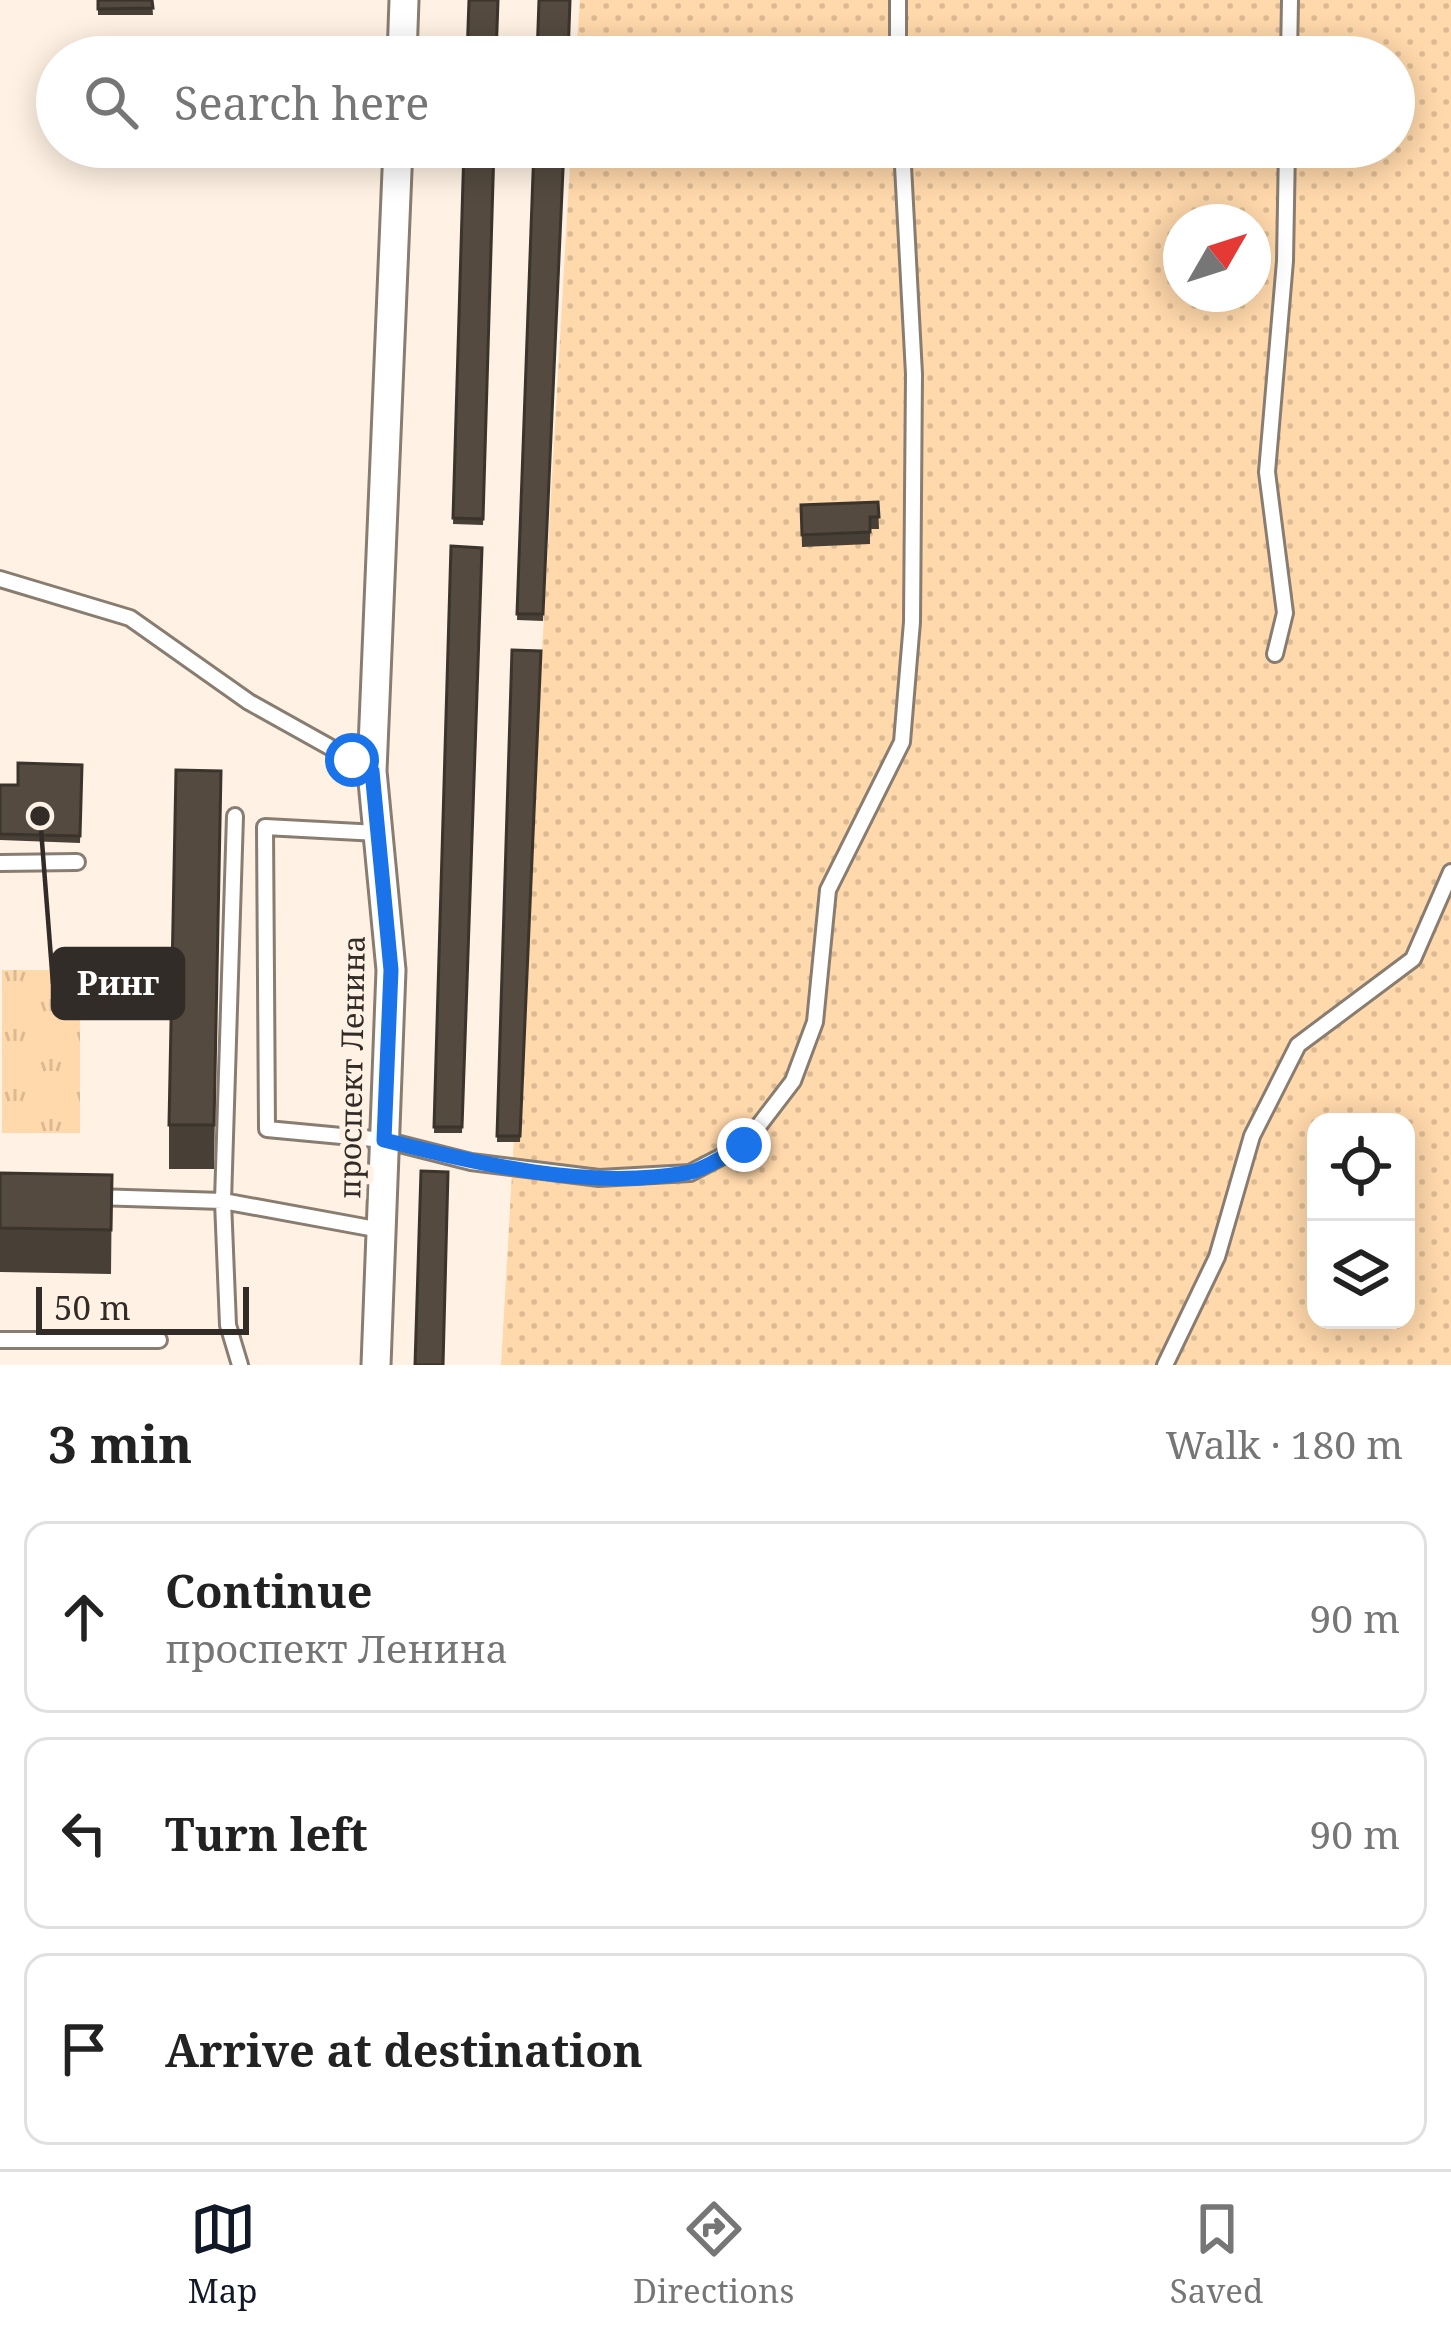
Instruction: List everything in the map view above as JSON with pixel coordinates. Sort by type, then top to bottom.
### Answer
[{"type":"street","points":[[403,36],[404,0]]},
{"type":"street","name":"проспект Ленина","points":[[376,1365],[391,970],[372,771],[397,168]]},
{"type":"lane","points":[[898,0],[898,36]]},
{"type":"lane","points":[[1289,36],[1290,0]]},
{"type":"lane","points":[[378,833],[265,827],[267,1129],[384,1140],[470,1162],[599,1178],[690,1173],[744,1145],[794,1082],[815,1022],[827,890],[902,742],[911,622],[914,397],[903,168]]},
{"type":"lane","points":[[1275,654],[1285,613],[1267,472],[1285,261],[1287,168]]},
{"type":"lane","points":[[0,579],[130,618],[249,702],[372,771]]},
{"type":"lane","points":[[235,816],[223,1201],[228,1325],[240,1365]]},
{"type":"lane","points":[[0,863],[77,862]]},
{"type":"lane","points":[[1165,1365],[1217,1257],[1252,1136],[1298,1045],[1413,959],[1451,872]]},
{"type":"lane","points":[[80,1197],[223,1201],[381,1230]]},
{"type":"lane","points":[[0,1340],[159,1340]]},
{"type":"green space","points":[[580,0],[1451,0],[1451,1365],[501,1365],[570,168],[1415,168],[1415,36],[577,36]]},
{"type":"green space","points":[[2,970],[80,970],[80,1133],[2,1133]]},
{"type":"building","points":[[98,0],[152,0],[153,8],[98,9]]},
{"type":"building","points":[[469,0],[498,0],[497,36],[468,36]]},
{"type":"building","points":[[539,0],[570,0],[569,36],[538,36]]},
{"type":"building","points":[[463,168],[493,168],[483,519],[453,518]]},
{"type":"building","points":[[533,168],[563,168],[543,614],[517,614]]},
{"type":"building","points":[[878,502],[879,517],[870,517],[870,532],[802,535],[801,505]]},
{"type":"building","points":[[451,546],[482,548],[462,1127],[434,1127]]},
{"type":"building","points":[[512,650],[541,651],[520,1136],[497,1136]]},
{"type":"building","points":[[18,763],[82,765],[80,836],[0,834],[0,785],[18,785]]},
{"type":"building","points":[[176,770],[221,771],[214,1125],[169,1125]]},
{"type":"building","points":[[421,1171],[448,1172],[443,1365],[415,1365]]},
{"type":"building","points":[[0,1173],[112,1175],[111,1230],[0,1228]]},
{"type":"place","name":"Ринг","points":[[40,816]]},
{"type":"route","points":[[352,760],[372,771],[391,970],[384,1140],[470,1162],[599,1178],[690,1173],[744,1145]]}]
